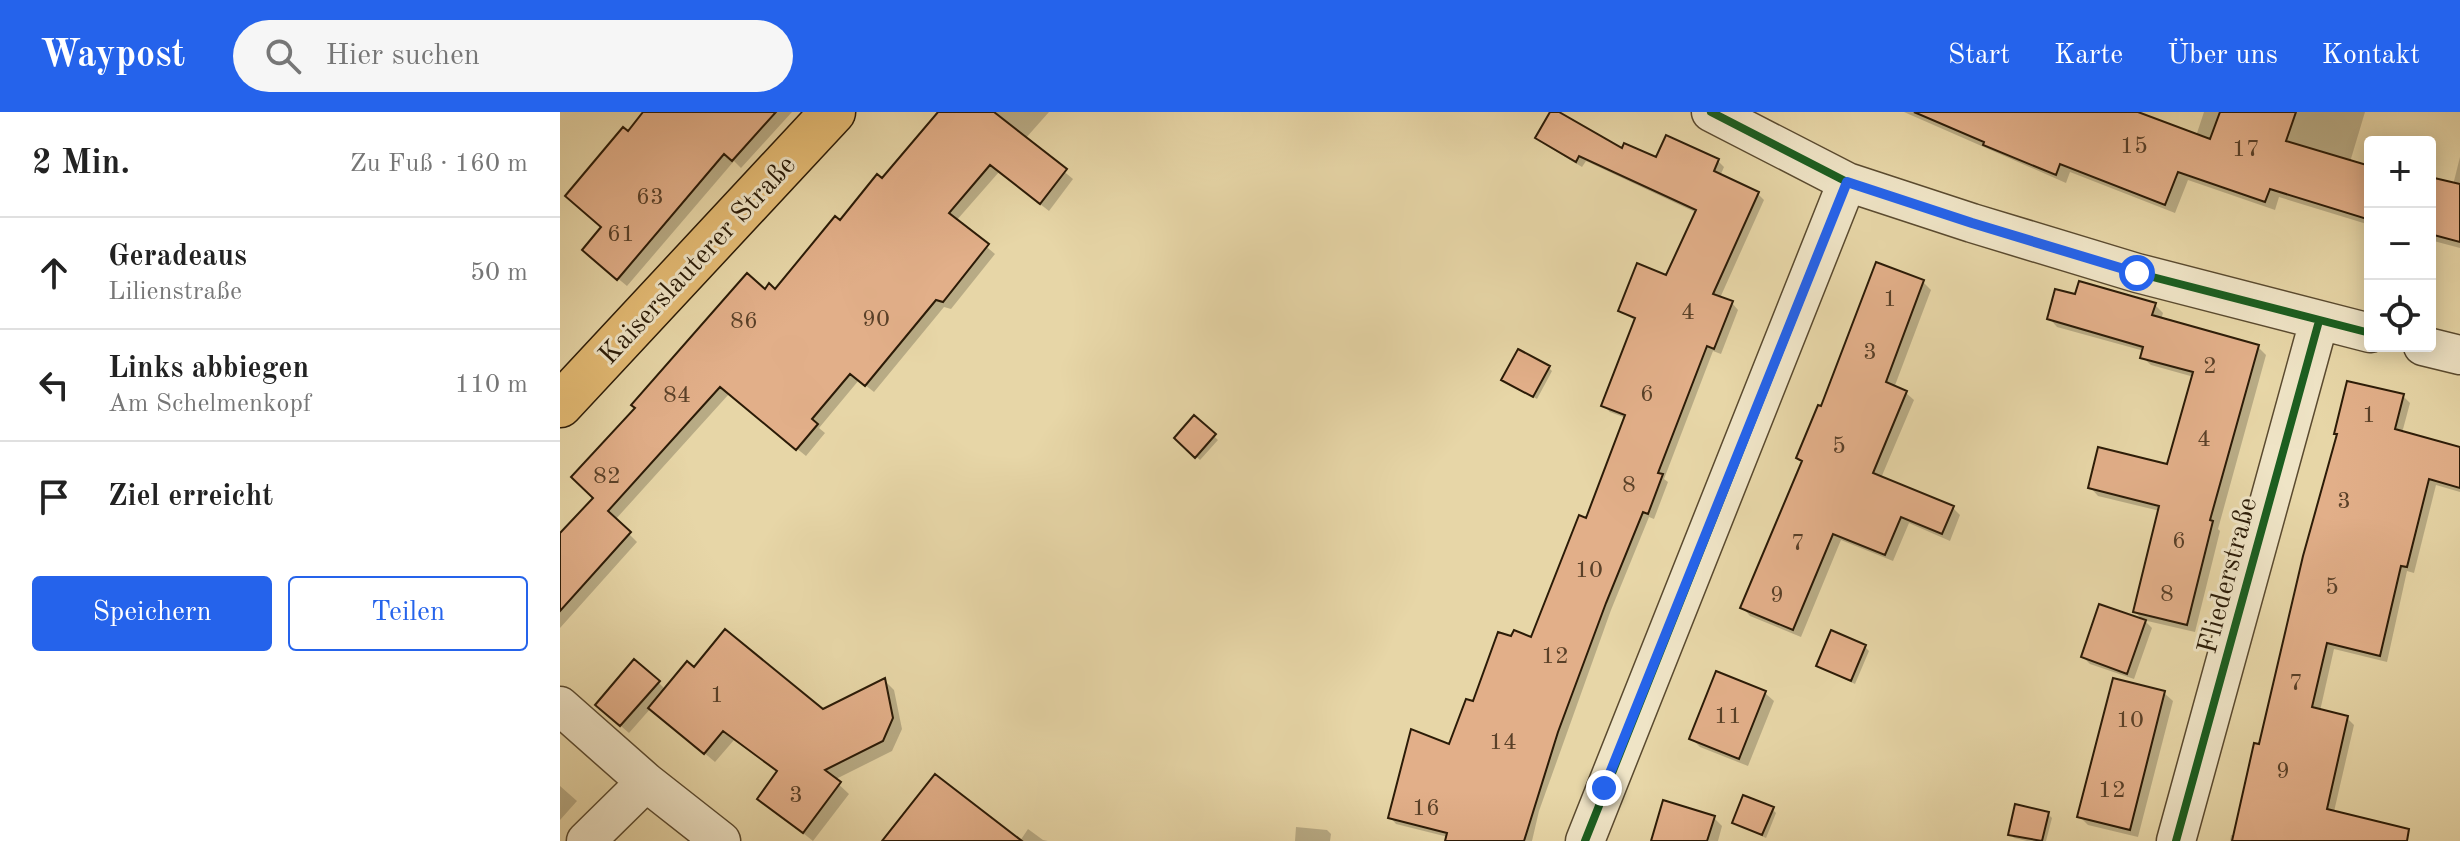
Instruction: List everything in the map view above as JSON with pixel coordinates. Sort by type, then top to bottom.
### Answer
[{"type":"main road","name":"Kaiserslauterer Straße","points":[[560,405],[833,112]]},
{"type":"street","points":[[1711,112],[1847,182],[2122,269],[2364,332]]},
{"type":"street","points":[[1585,841],[1847,182]]},
{"type":"street","name":"Fliederstraße","points":[[2176,841],[2319,321]]},
{"type":"street","points":[[2436,349],[2460,355]]},
{"type":"street","points":[[560,706],[646,782],[721,841]]},
{"type":"street","points":[[586,841],[646,782]]},
{"type":"building","points":[[643,112],[776,112],[732,161],[724,154],[617,280],[582,250],[601,227],[565,196],[623,127],[628,131]]},
{"type":"building","points":[[938,112],[994,112],[1067,169],[1040,204],[990,165],[949,213],[989,244],[943,302],[936,300],[865,386],[850,374],[812,419],[818,424],[796,450],[720,387],[608,511],[631,532],[560,611],[560,533],[593,498],[571,477],[635,408],[631,405],[747,273],[765,289],[769,283],[775,289],[835,216],[840,220],[877,174],[882,178]]},
{"type":"building","points":[[1550,112],[1559,112],[1622,148],[1624,143],[1656,157],[1666,135],[1719,159],[1714,171],[1759,192],[1713,294],[1733,301],[1714,349],[1707,346],[1658,473],[1663,474],[1648,514],[1643,512],[1606,603],[1558,732],[1524,841],[1445,841],[1447,833],[1388,818],[1411,729],[1449,744],[1466,699],[1473,701],[1498,632],[1511,636],[1514,630],[1531,637],[1579,515],[1586,518],[1625,415],[1601,406],[1635,318],[1618,311],[1637,263],[1666,275],[1696,210],[1579,156],[1576,162],[1535,138]]},
{"type":"building","points":[[1914,112],[2138,112],[2210,139],[2220,112],[2296,112],[2286,141],[2364,164],[2364,218],[2270,189],[2265,202],[2178,172],[2165,205],[2060,164],[2056,175],[1983,145],[1984,142]]},
{"type":"building","points":[[2436,178],[2460,184],[2460,242],[2436,236]]},
{"type":"building","points":[[1876,262],[1924,280],[1886,382],[1907,391],[1873,473],[1954,506],[1942,534],[1901,517],[1885,555],[1833,534],[1793,630],[1740,608],[1802,461],[1796,458],[1818,405],[1821,406]]},
{"type":"building","points":[[2079,281],[2156,303],[2152,315],[2259,345],[2210,520],[2213,521],[2187,625],[2133,612],[2159,506],[2088,488],[2098,447],[2167,464],[2193,372],[2140,358],[2143,347],[2047,319],[2055,289],[2075,294]]},
{"type":"building","points":[[1518,349],[1550,366],[1533,397],[1501,380]]},
{"type":"building","points":[[2347,381],[2404,394],[2395,429],[2460,447],[2460,488],[2429,479],[2407,567],[2401,566],[2380,656],[2327,643],[2312,707],[2348,716],[2327,809],[2409,829],[2407,841],[2232,841],[2254,743],[2259,744],[2303,556],[2337,434],[2334,434]]},
{"type":"building","points":[[1194,415],[1216,434],[1195,458],[1174,438]]},
{"type":"building","points":[[2099,604],[2146,620],[2127,674],[2081,657]]},
{"type":"building","points":[[725,629],[823,709],[885,678],[893,718],[883,741],[825,770],[841,782],[803,833],[757,799],[777,771],[723,731],[704,754],[648,708],[687,661],[694,667]]},
{"type":"building","points":[[1831,630],[1866,645],[1851,681],[1816,666]]},
{"type":"building","points":[[634,659],[660,681],[620,726],[595,705]]},
{"type":"building","points":[[1716,671],[1766,691],[1739,759],[1689,739]]},
{"type":"building","points":[[2113,678],[2165,691],[2130,830],[2077,817]]},
{"type":"building","points":[[935,774],[1022,841],[882,841]]},
{"type":"building","points":[[1743,795],[1774,807],[1762,835],[1732,823]]},
{"type":"building","points":[[1663,800],[1715,816],[1707,841],[1651,841]]},
{"type":"building","points":[[2015,804],[2049,812],[2042,841],[2008,835]]},
{"type":"cycle path","points":[[1711,112],[1847,182],[2137,273],[2364,331]]},
{"type":"cycle path","points":[[1585,841],[1847,182]]},
{"type":"cycle path","points":[[2176,841],[2319,321]]},
{"type":"route","points":[[1604,788],[1847,182],[2137,273]]}]
